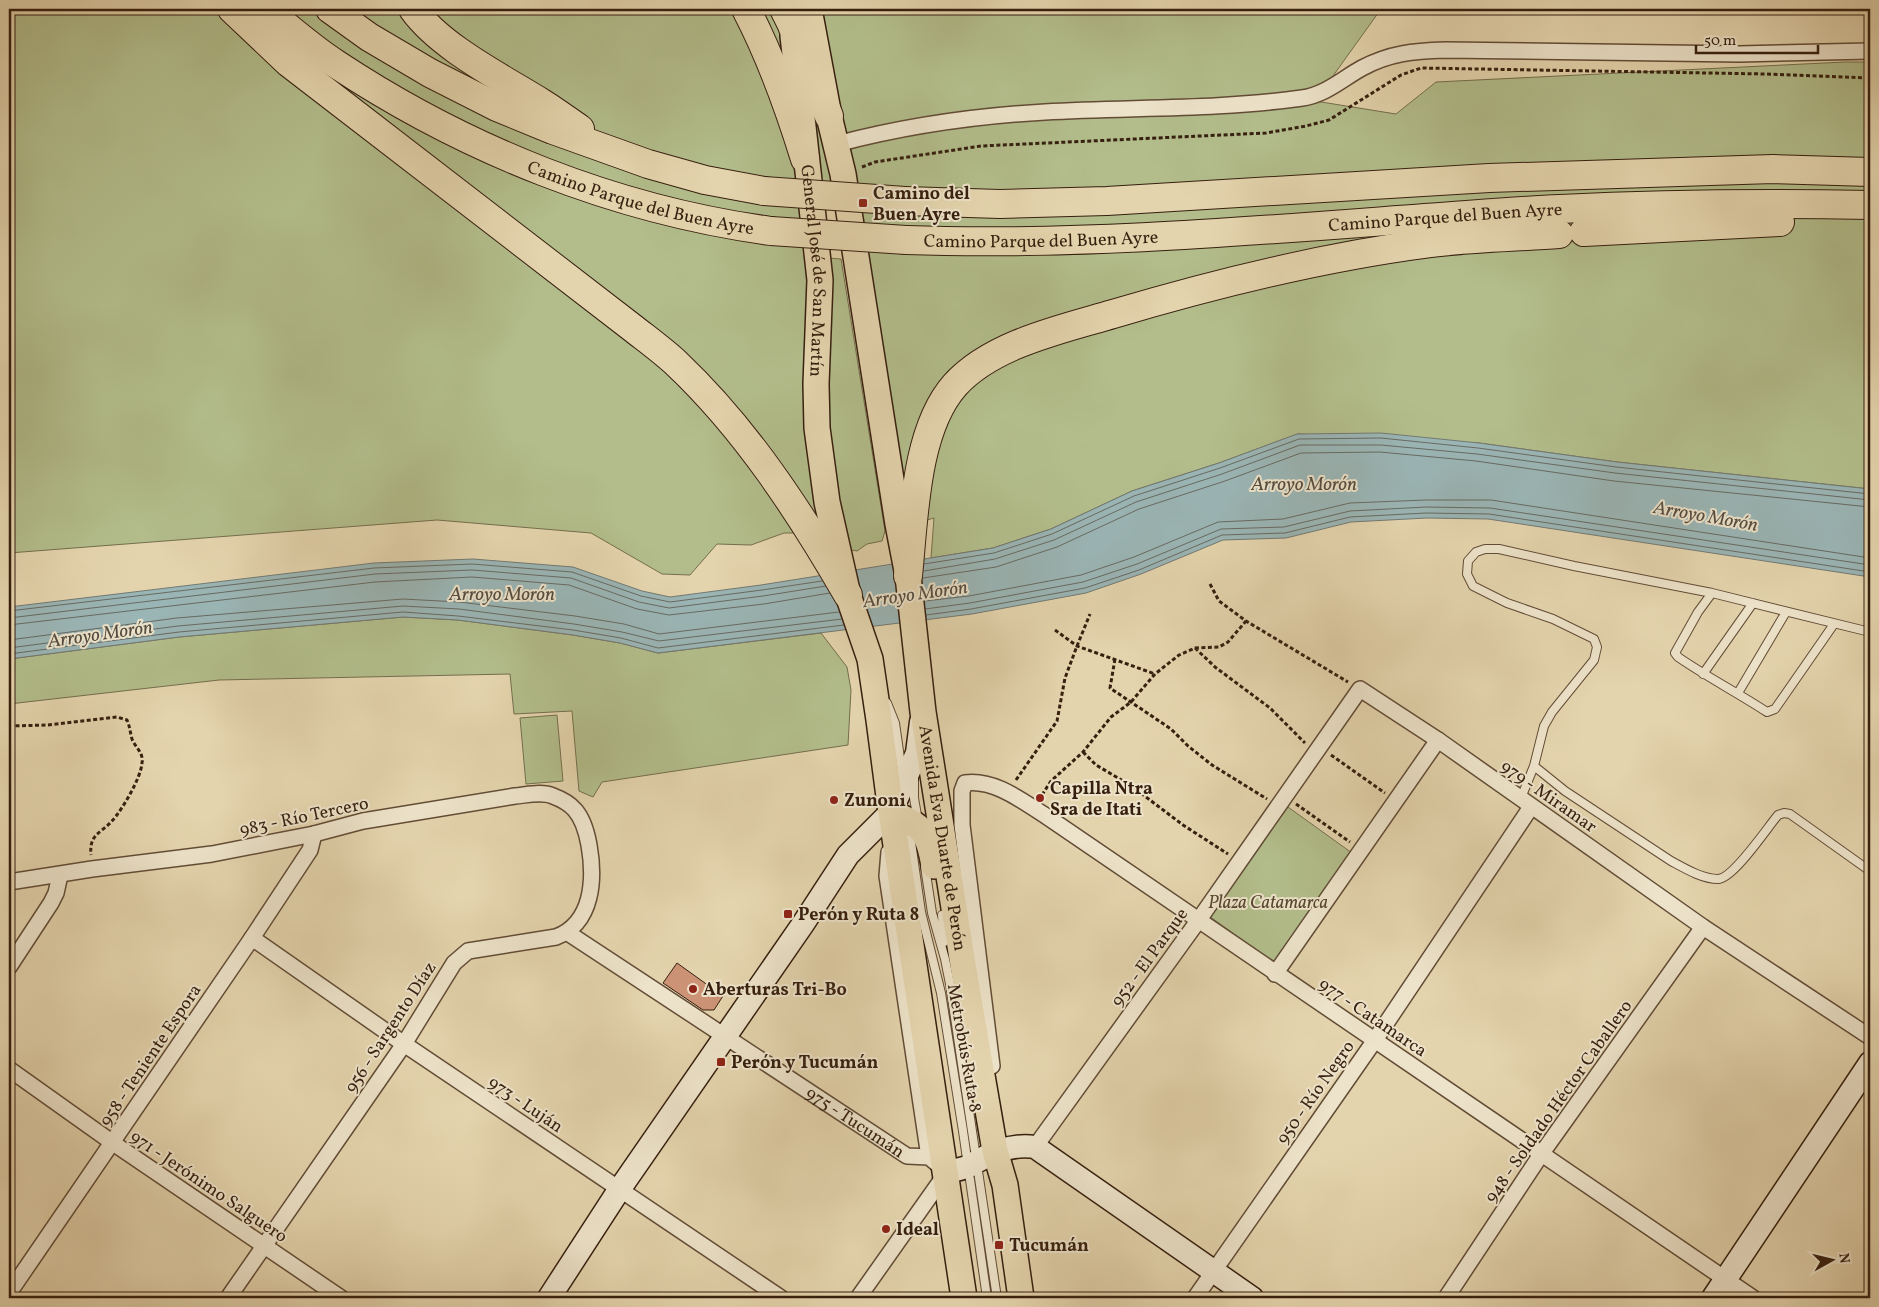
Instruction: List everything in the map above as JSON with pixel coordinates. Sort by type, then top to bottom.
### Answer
[{"type":"highway","points":[[232,9],[289,62],[634,329],[675,363],[726,416],[825,536],[848,595]]},
{"type":"highway","name":"Camino Parque del Buen Ayre","points":[[265,9],[336,64],[414,110],[494,152],[580,185],[667,212],[735,226],[771,231],[906,240],[977,242],[1234,232],[1560,208],[1797,203],[1870,205]]},
{"type":"highway","name":"Camino Parque del Buen Ayre","points":[[330,9],[369,37],[430,73],[497,107],[553,130],[648,164],[705,180],[764,191],[905,201],[1010,204],[1499,178],[1773,169],[1870,172]]},
{"type":"highway","points":[[413,9],[431,30],[480,65],[544,104],[607,149]]},
{"type":"highway","points":[[746,9],[757,30],[790,109],[805,159]]},
{"type":"highway","points":[[794,12],[829,116]]},
{"type":"highway","points":[[908,576],[905,524],[919,478],[927,439],[938,410],[954,386],[971,370],[1004,351],[1029,340],[1082,322],[1200,288],[1304,264],[1432,243],[1870,216]]},
{"type":"main road","name":"General José de San Martín","points":[[794,12],[805,159],[820,280],[816,384],[817,428],[827,502],[825,536]]},
{"type":"main road","name":"General José de San Martín","points":[[829,116],[843,174],[905,524]]},
{"type":"main road","name":"Avenida Eva Duarte de Perón","points":[[908,576],[954,965],[963,1161],[964,1298]]},
{"type":"main road","name":"Avenida Eva Duarte de Perón","points":[[848,595],[870,659],[880,720],[906,810],[939,1135],[963,1161],[1005,1185],[1021,1298]]},
{"type":"main road","points":[[549,1298],[619,1190],[848,856],[906,810],[923,712]]},
{"type":"main road","points":[[906,810],[926,835],[931,849],[942,915],[954,965]]},
{"type":"main road","points":[[1713,1298],[1870,1063]]},
{"type":"main road","name":"975 - Tucumán","points":[[963,1161],[1028,1146],[1035,1147]]},
{"type":"main road","points":[[1035,1147],[1252,1298]]},
{"type":"street","points":[[837,144],[877,133],[918,126],[1043,112],[1266,103],[1305,98],[1336,86],[1361,69],[1386,57],[1409,51],[1739,54],[1870,51]]},
{"type":"street","name":"979 - Miramar","points":[[1360,689],[1438,740],[1703,927],[1870,1037]]},
{"type":"street","name":"952 - El Parque","points":[[1035,1147],[1198,921],[1360,689]]},
{"type":"street","points":[[1275,974],[1438,740]]},
{"type":"street","name":"977 - Catamarca","points":[[965,783],[983,782],[1015,795],[1753,1298]]},
{"type":"street","name":"Avenida Eva Duarte de Perón","points":[[963,1161],[997,1108],[962,825],[962,791],[965,783]]},
{"type":"street","name":"983 - Río Tercero","points":[[9,882],[92,869],[212,854],[314,834],[363,821],[536,794],[551,795],[576,811],[587,834],[593,866],[592,886],[587,904],[579,919],[568,933]]},
{"type":"street","name":"950 - Río Negro","points":[[1194,1298],[1375,1040],[1526,802]]},
{"type":"street","name":"958 - Teniente Espora","points":[[9,1293],[252,938],[310,850],[314,834]]},
{"type":"street","points":[[9,967],[51,903],[56,893],[60,875]]},
{"type":"street","name":"948 - Soldado Héctor Caballero","points":[[1446,1298],[1542,1153],[1703,927]]},
{"type":"street","name":"975 - Tucumán","points":[[568,933],[907,1156],[963,1161]]},
{"type":"street","name":"956 - Sargento Díaz","points":[[228,1298],[404,1044],[454,963],[468,951],[556,937],[568,933]]},
{"type":"street","name":"973 - Luján","points":[[252,938],[404,1044],[781,1298]]},
{"type":"street","name":"971 - Jerónimo Salguero","points":[[9,1069],[113,1143],[341,1298]]},
{"type":"street","points":[[858,1298],[963,1161]]},
{"type":"lane","points":[[1526,802],[1544,726],[1552,712],[1594,660],[1597,647],[1594,639],[1554,618],[1507,603],[1474,586],[1467,574],[1468,561],[1476,552],[1485,549],[1499,549],[1712,593],[1870,632]]},
{"type":"lane","points":[[1712,593],[1698,612],[1675,653],[1703,674],[1768,712],[1775,709],[1834,624]]},
{"type":"lane","points":[[1703,674],[1753,604]]},
{"type":"lane","points":[[1738,693],[1786,612]]},
{"type":"lane","name":"Metrobús Ruta 8","points":[[914,759],[914,798],[906,810],[932,913],[954,965]]},
{"type":"lane","points":[[1534,766],[1565,791],[1671,861],[1684,869],[1708,877],[1719,879],[1726,876],[1741,862],[1778,814],[1784,813],[1790,814],[1870,871]]},
{"type":"lane","points":[[963,1161],[987,1298]]},
{"type":"lane","points":[[963,1161],[997,1298]]},
{"type":"path","points":[[843,174],[875,162],[981,146],[1266,133],[1306,126],[1329,120],[1401,74],[1421,68],[1766,74],[1870,78]]},
{"type":"path","points":[[1210,584],[1219,601],[1246,621],[1360,689]]},
{"type":"path","points":[[1015,795],[1016,778],[1057,721],[1065,678],[1090,614]]},
{"type":"path","points":[[1033,808],[1051,781],[1083,752],[1111,717],[1132,702],[1155,674],[1179,655],[1195,648],[1219,647],[1228,642],[1246,621]]},
{"type":"path","points":[[1055,630],[1076,646],[1155,674]]},
{"type":"path","points":[[1195,648],[1215,667],[1270,708],[1318,751],[1396,801]]},
{"type":"path","points":[[1115,660],[1110,688],[1171,729],[1188,746],[1212,765],[1282,801],[1362,850]]},
{"type":"path","points":[[9,726],[117,718],[127,720],[131,728],[132,739],[141,754],[142,763],[136,781],[118,814],[92,840],[90,848],[92,869]]},
{"type":"path","points":[[1083,752],[1096,765],[1130,785],[1183,825],[1240,861]]},
{"type":"green space","points":[[9,9],[791,9],[834,533],[784,533],[751,545],[717,544],[690,575],[662,574],[591,533],[437,520],[9,553]]},
{"type":"green space","points":[[809,9],[1381,9],[1315,101],[1396,114],[1436,82],[1870,62],[1870,489],[1617,462],[1479,443],[1298,434],[1219,463],[1132,491],[1051,529],[993,548],[931,558],[934,518],[913,524],[898,524]]},
{"type":"green space","points":[[810,105],[815,109],[832,183],[817,182]]},
{"type":"green space","points":[[828,258],[841,259],[885,531],[882,541],[867,544],[857,551],[851,550],[841,514],[828,440]]},
{"type":"green space","points":[[403,617],[458,620],[573,635],[620,643],[658,653],[821,633],[847,667],[851,690],[848,745],[602,782],[593,797],[579,791],[572,711],[514,714],[510,674],[219,680],[9,704],[9,659],[179,637]]},
{"type":"green space","points":[[557,715],[563,781],[526,784],[520,718]]},
{"type":"green space","name":"Plaza Catamarca","points":[[1288,807],[1352,853],[1273,962],[1209,916]]},
{"type":"water","name":"Arroyo Morón","points":[[1381,433],[1479,443],[1617,462],[1870,489],[1870,577],[1488,519],[1427,518],[1351,522],[1286,538],[1223,540],[1141,574],[1086,593],[972,614],[658,653],[620,643],[573,635],[458,620],[403,617],[179,637],[9,659],[9,607],[374,563],[473,559],[573,567],[642,591],[670,597],[761,585],[993,548],[1051,529],[1132,491],[1219,463],[1297,434]]},
{"type":"building","name":"Aberturas Tri-Bo","points":[[677,963],[723,996],[714,1010],[703,1010],[663,983]]},
{"type":"place","name":"Camino del Buen Ayre","points":[[863,203]]},
{"type":"place","name":"Capilla Ntra Sra de Itati","points":[[1040,798]]},
{"type":"place","name":"Zunoni","points":[[834,800]]},
{"type":"place","name":"Perón y Ruta 8","points":[[788,914]]},
{"type":"place","name":"Aberturas Tri-Bo","points":[[693,989]]},
{"type":"place","name":"Perón y Tucumán","points":[[721,1062]]},
{"type":"place","name":"Ideal","points":[[886,1229]]},
{"type":"place","name":"Tucumán","points":[[999,1245]]}]
